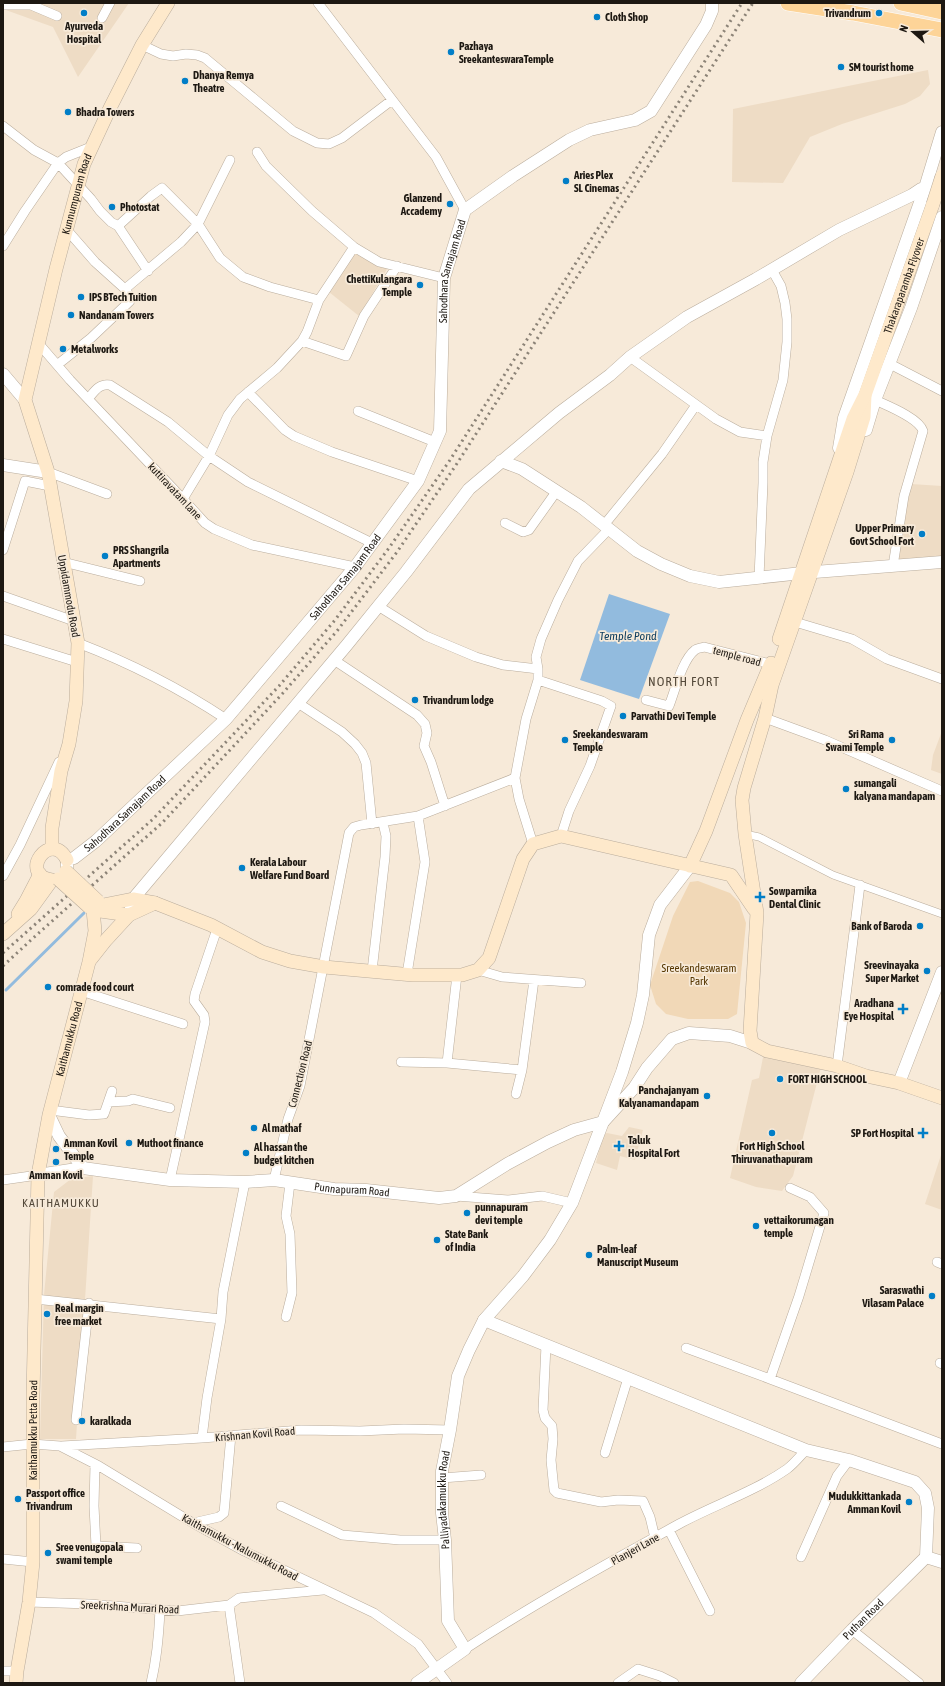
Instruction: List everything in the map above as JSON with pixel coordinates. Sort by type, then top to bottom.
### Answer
[{"type":"main road","name":"Kunnumpuram Road","points":[[25,400],[78,184],[91,147],[142,45],[168,3]]},
{"type":"main road","points":[[788,3],[853,13],[942,30]]},
{"type":"main road","points":[[901,3],[942,12]]},
{"type":"main road","name":"Thakaraparamba Flyover","points":[[870,397],[942,176]]},
{"type":"main road","points":[[870,397],[853,419],[807,573],[795,622],[772,685],[765,718],[744,788],[742,800],[745,834],[756,913],[750,1031],[752,1043],[767,1051],[837,1066],[866,1076],[900,1082],[942,1098]]},
{"type":"main road","points":[[690,866],[706,831],[747,720],[847,472],[870,397]]},
{"type":"main road","name":"Uppidammodu Road","points":[[25,400],[48,472],[78,643],[76,701],[69,744],[61,771],[47,851]]},
{"type":"main road","points":[[97,907],[133,899],[155,903],[217,929],[262,952],[290,961],[324,967],[407,974],[462,975],[478,970],[489,958],[523,859],[533,844],[561,836],[731,875],[756,913]]},
{"type":"main road","points":[[4,934],[31,909],[61,872],[61,852],[47,851],[37,860],[40,874],[48,880],[61,872]]},
{"type":"main road","points":[[61,872],[97,907],[107,927],[106,940]]},
{"type":"main road","points":[[4,934],[26,901],[40,874]]},
{"type":"main road","points":[[89,962],[106,940],[129,915],[155,903]]},
{"type":"main road","points":[[97,907],[129,915]]},
{"type":"main road","name":"Kaithamukku Road","points":[[38,1175],[49,1113],[89,962],[95,931],[97,907]]},
{"type":"main road","name":"Kaithamukku Petta Road","points":[[16,1677],[29,1602],[33,1562],[32,1444],[38,1175]]},
{"type":"street","points":[[102,18],[110,3]]},
{"type":"street","points":[[318,3],[436,157],[465,210],[513,176],[569,140],[590,130],[635,120],[651,111],[706,25],[712,11],[712,3]]},
{"type":"street","points":[[4,6],[31,5],[58,16]]},
{"type":"street","points":[[142,45],[161,54],[173,56],[186,54],[206,58],[293,131],[317,142],[329,144],[342,138],[392,100]]},
{"type":"street","points":[[3,126],[34,150],[58,163],[91,198],[100,211],[111,222],[118,226],[148,271]]},
{"type":"street","points":[[834,479],[844,418],[924,191],[942,132]]},
{"type":"street","points":[[3,246],[58,163],[91,147]]},
{"type":"street","points":[[257,152],[261,160],[271,171],[312,211],[354,246],[379,262],[444,278]]},
{"type":"street","points":[[125,289],[181,242],[198,224],[230,160]]},
{"type":"street","points":[[129,915],[133,899],[406,572],[468,489],[559,413],[610,375],[630,356],[687,316],[772,270],[839,230],[912,195],[921,189],[924,191],[942,182]]},
{"type":"street","points":[[118,226],[162,188],[198,224],[220,258],[242,277],[270,287],[319,300]]},
{"type":"street","name":"Sahodhara Samajam Road","points":[[61,872],[74,858],[96,841],[226,719],[355,567],[418,481],[440,431],[444,278],[465,210]]},
{"type":"street","points":[[893,566],[904,496],[923,431],[916,421],[870,397],[890,364],[942,217]]},
{"type":"street","points":[[57,365],[91,338],[129,303],[130,297],[125,289],[95,262],[67,230]]},
{"type":"street","points":[[183,499],[209,456],[228,415],[240,399],[277,368],[302,341],[319,300],[354,246]]},
{"type":"street","points":[[302,341],[346,356],[364,316],[397,266]]},
{"type":"street","points":[[759,578],[763,462],[767,436],[783,380],[787,342],[785,303],[781,286],[772,270]]},
{"type":"street","name":"kuttiravatam lane","points":[[39,344],[88,399],[205,523],[232,538],[252,545],[355,567]]},
{"type":"street","points":[[630,356],[716,419],[740,432],[767,436]]},
{"type":"street","points":[[890,364],[942,390]]},
{"type":"street","name":"Uppidammodu Road","points":[[3,374],[25,400]]},
{"type":"street","points":[[88,399],[100,386],[105,384],[110,385],[168,422],[209,456],[248,482],[372,543]]},
{"type":"street","points":[[248,392],[285,430],[294,436],[332,452],[418,481]]},
{"type":"street","points":[[533,844],[519,799],[515,778],[522,741],[538,680],[536,657],[541,639],[558,600],[578,561],[662,454],[696,405]]},
{"type":"street","points":[[358,412],[435,442]]},
{"type":"street","points":[[501,461],[522,469],[581,507],[637,551],[661,564],[690,576],[719,582],[942,562]]},
{"type":"street","points":[[3,464],[48,472],[107,494]]},
{"type":"street","points":[[3,550],[6,528],[25,481],[50,486]]},
{"type":"street","points":[[505,523],[523,532],[529,530],[556,492]]},
{"type":"street","points":[[63,562],[140,581]]},
{"type":"street","points":[[3,596],[74,621]]},
{"type":"street","points":[[378,606],[426,636],[476,657],[503,664],[538,669]]},
{"type":"street","points":[[795,622],[852,639],[887,659],[942,679]]},
{"type":"street","points":[[3,639],[77,662]]},
{"type":"street","points":[[78,643],[111,656],[165,682],[188,694],[226,719]]},
{"type":"street","name":"temple road","points":[[646,700],[669,706],[683,670],[690,657],[696,650],[704,647],[770,664]]},
{"type":"street","points":[[334,660],[417,715],[425,724],[426,733],[424,746],[431,762],[445,806]]},
{"type":"street","points":[[538,680],[602,701],[611,706],[590,766],[569,811],[561,836]]},
{"type":"street","points":[[298,703],[342,732],[362,753],[366,763],[372,824]]},
{"type":"street","points":[[765,718],[825,740],[942,791]]},
{"type":"street","points":[[3,876],[20,845],[69,744]]},
{"type":"street","name":"Connection Road","points":[[274,1180],[288,1119],[300,1086],[324,967],[347,838],[354,827],[418,816],[515,778]]},
{"type":"street","points":[[407,974],[425,862],[418,816]]},
{"type":"street","points":[[372,971],[386,857],[386,836],[383,823]]},
{"type":"street","points":[[745,834],[759,837],[833,875],[942,914]]},
{"type":"street","name":"Palliyadakamukku Road","points":[[465,1649],[448,1621],[445,1540],[442,1513],[442,1471],[458,1376],[484,1320],[523,1276],[550,1240],[572,1203],[622,1072],[637,1023],[643,995],[649,935],[660,905],[690,866]]},
{"type":"street","points":[[837,1066],[860,885]]},
{"type":"street","points":[[170,1180],[205,1022],[204,1015],[194,1001],[195,994],[217,929]]},
{"type":"street","points":[[478,970],[502,977],[580,983]]},
{"type":"street","points":[[900,1082],[942,972]]},
{"type":"street","points":[[447,1063],[457,975]]},
{"type":"street","points":[[516,1094],[522,1070],[534,980]]},
{"type":"street","points":[[81,991],[183,1024]]},
{"type":"street","points":[[603,1122],[634,1088],[658,1053],[672,1039],[689,1033],[730,1036],[752,1043]]},
{"type":"street","points":[[402,1062],[447,1063],[522,1070]]},
{"type":"street","points":[[84,1168],[60,1136],[49,1113],[89,1115],[104,1114],[112,1091]]},
{"type":"street","points":[[108,1102],[128,1101],[133,1099],[170,1108]]},
{"type":"street","name":"Punnapuram Road","points":[[38,1175],[84,1168],[170,1180],[245,1182],[274,1180],[334,1189],[366,1190],[440,1198],[456,1196],[507,1164],[548,1142],[574,1130],[603,1122]]},
{"type":"street","points":[[3,1180],[38,1175]]},
{"type":"street","points":[[202,1438],[224,1292],[245,1182]]},
{"type":"street","points":[[286,1317],[292,1293],[290,1234],[286,1216],[290,1183]]},
{"type":"street","points":[[770,1379],[799,1296],[824,1213],[810,1197],[790,1188]]},
{"type":"street","points":[[456,1196],[508,1200],[542,1196],[572,1203]]},
{"type":"street","points":[[35,1298],[221,1319]]},
{"type":"street","points":[[76,1420],[89,1303]]},
{"type":"street","points":[[484,1320],[806,1450],[849,1460],[915,1482],[925,1493],[928,1508],[926,1557],[942,1562]]},
{"type":"street","points":[[546,1345],[543,1410],[545,1418],[552,1426],[553,1439],[551,1460],[554,1490],[557,1493],[601,1502],[618,1500],[643,1501],[650,1517],[655,1538]]},
{"type":"street","points":[[686,1348],[942,1444]]},
{"type":"street","points":[[605,1453],[628,1378]]},
{"type":"street","name":"Krishnan Kovil Road","points":[[60,1446],[202,1438],[301,1430],[450,1430]]},
{"type":"street","points":[[193,1524],[224,1513],[231,1435]]},
{"type":"street","name":"Kaithamukku -Nalumukku Road","points":[[3,1446],[32,1444],[60,1446],[95,1464],[193,1524],[244,1551],[374,1613],[418,1644],[448,1683]]},
{"type":"street","name":"Planjeri Lane","points":[[465,1649],[515,1616],[669,1530],[720,1504],[748,1492],[788,1469],[806,1450]]},
{"type":"street","points":[[802,1557],[837,1476],[849,1460]]},
{"type":"street","points":[[95,1464],[94,1506],[96,1546],[137,1548]]},
{"type":"street","points":[[442,1478],[481,1475]]},
{"type":"street","points":[[281,1506],[342,1535],[400,1540],[445,1540]]},
{"type":"street","points":[[669,1530],[678,1552],[691,1571],[710,1611]]},
{"type":"street","name":"Puthan Road","points":[[801,1683],[926,1557]]},
{"type":"street","points":[[3,1559],[33,1562]]},
{"type":"street","name":"Sreekrishna Murari Road","points":[[29,1602],[89,1604],[177,1611],[229,1605],[239,1598],[325,1590]]},
{"type":"street","points":[[229,1605],[240,1683]]},
{"type":"street","points":[[150,1683],[155,1670],[159,1639],[160,1609]]},
{"type":"street","points":[[852,1630],[919,1683]]},
{"type":"street","points":[[417,1683],[465,1649]]},
{"type":"street","points":[[618,1683],[638,1669],[660,1676],[674,1683]]},
{"type":"street","points":[[3,1671],[16,1677]]},
{"type":"shaded area","points":[[3,3],[129,3],[78,77],[53,27],[3,9]]},
{"type":"shaded area","points":[[928,70],[930,84],[920,96],[905,104],[842,124],[810,137],[783,183],[732,182],[733,109]]},
{"type":"shaded area","points":[[355,250],[387,269],[359,316],[329,292]]},
{"type":"shaded area","name":"Upper Primary Govt School Fort","points":[[911,484],[942,486],[942,558],[898,561],[905,511]]},
{"type":"shaded area","points":[[942,731],[942,774],[931,770],[933,755]]},
{"type":"shaded area","name":"Fort High School Thiruvanathapuram","points":[[764,1052],[821,1067],[793,1176],[782,1191],[756,1187],[730,1178],[752,1080],[759,1078]]},
{"type":"shaded area","name":"Taluk Hospital Fort","points":[[629,1127],[643,1130],[635,1160],[620,1156],[617,1170],[596,1163],[603,1135],[607,1133],[622,1136]]},
{"type":"shaded area","points":[[942,1152],[942,1210],[925,1204]]},
{"type":"shaded area","points":[[93,1176],[76,1439],[40,1439],[44,1295],[54,1192],[71,1179]]},
{"type":"green space","name":"Sreekandeswaram Park","points":[[698,881],[730,893],[739,902],[746,923],[737,1014],[728,1019],[688,1019],[666,1014],[656,1004],[650,985],[673,916],[690,882]]},
{"type":"water","name":"Temple Pond","points":[[609,594],[670,614],[639,699],[580,680]]},
{"type":"waterway","points":[[6,990],[84,913]]},
{"type":"railway","points":[[3,953],[153,819],[279,686],[335,620],[389,548],[450,460],[742,3]]},
{"type":"railway","points":[[3,966],[162,823],[283,693],[337,631],[397,552],[456,465],[753,3]]},
{"type":"place","name":"Ayurveda Hospital","points":[[84,13]]},
{"type":"place","name":"Trivandrum","points":[[879,13]]},
{"type":"place","name":"Cloth Shop","points":[[597,17]]},
{"type":"place","name":"Pazhaya SreekanteswaraTemple","points":[[451,52]]},
{"type":"place","name":"SM tourist home","points":[[841,67]]},
{"type":"place","name":"Dhanya Remya Theatre","points":[[185,81]]},
{"type":"place","name":"Bhadra Towers","points":[[68,112]]},
{"type":"place","name":"Aries Plex SL Cinemas","points":[[566,181]]},
{"type":"place","name":"Glanzend Accademy","points":[[450,204]]},
{"type":"place","name":"Photostat","points":[[112,207]]},
{"type":"place","name":"ChettiKulangara Temple","points":[[420,285]]},
{"type":"place","name":"IPS BTech Tuition","points":[[81,297]]},
{"type":"place","name":"Nandanam Towers","points":[[71,315]]},
{"type":"place","name":"Metalworks","points":[[63,349]]},
{"type":"place","name":"Upper Primary Govt School Fort","points":[[922,534]]},
{"type":"place","name":"PRS Shangrila Apartments","points":[[105,556]]},
{"type":"place","name":"Trivandrum lodge","points":[[415,700]]},
{"type":"place","name":"Parvathi Devi Temple","points":[[623,716]]},
{"type":"place","name":"Sreekandeswaram Temple","points":[[565,740]]},
{"type":"place","name":"Sri Rama Swami Temple","points":[[892,740]]},
{"type":"place","name":"sumangali kalyana mandapam","points":[[846,789]]},
{"type":"place","name":"Kerala Labour Welfare Fund Board","points":[[242,868]]},
{"type":"place","name":"Sowparnika Dental Clinic","points":[[760,897]]},
{"type":"place","name":"Bank of Baroda","points":[[920,926]]},
{"type":"place","name":"Sreevinayaka Super Market","points":[[927,971]]},
{"type":"place","name":"comrade food court","points":[[48,987]]},
{"type":"place","name":"Aradhana Eye Hospital","points":[[903,1009]]},
{"type":"place","name":"FORT HIGH SCHOOL","points":[[780,1079]]},
{"type":"place","name":"Panchajanyam Kalyanamandapam","points":[[707,1096]]},
{"type":"place","name":"Al mathaf","points":[[254,1128]]},
{"type":"place","name":"Fort High School Thiruvanathapuram","points":[[772,1133]]},
{"type":"place","name":"SP Fort Hospital","points":[[923,1133]]},
{"type":"place","name":"Muthoot finance","points":[[129,1143]]},
{"type":"place","name":"Taluk Hospital Fort","points":[[619,1146]]},
{"type":"place","name":"Amman Kovil Temple","points":[[56,1149]]},
{"type":"place","name":"Al hassan the budget kitchen","points":[[246,1153]]},
{"type":"place","name":"Amman Kovil","points":[[56,1162]]},
{"type":"place","name":"punnapuram devi temple","points":[[467,1213]]},
{"type":"place","name":"vettaikorumagan temple","points":[[756,1226]]},
{"type":"place","name":"State Bank of India","points":[[437,1240]]},
{"type":"place","name":"Palm-leaf Manuscript Museum","points":[[589,1255]]},
{"type":"place","name":"Saraswathi Vilasam Palace","points":[[932,1296]]},
{"type":"place","name":"Real margin free market","points":[[47,1314]]},
{"type":"place","name":"karalkada","points":[[82,1421]]},
{"type":"place","name":"Passport office Trivandrum","points":[[18,1499]]},
{"type":"place","name":"Mudukkittankada Amman Kovil","points":[[909,1502]]},
{"type":"place","name":"Sree venugopala swami temple","points":[[48,1553]]},
{"type":"district","name":"NORTH FORT","points":[[684,681]]},
{"type":"district","name":"KAITHAMUKKU","points":[[61,1203]]}]
